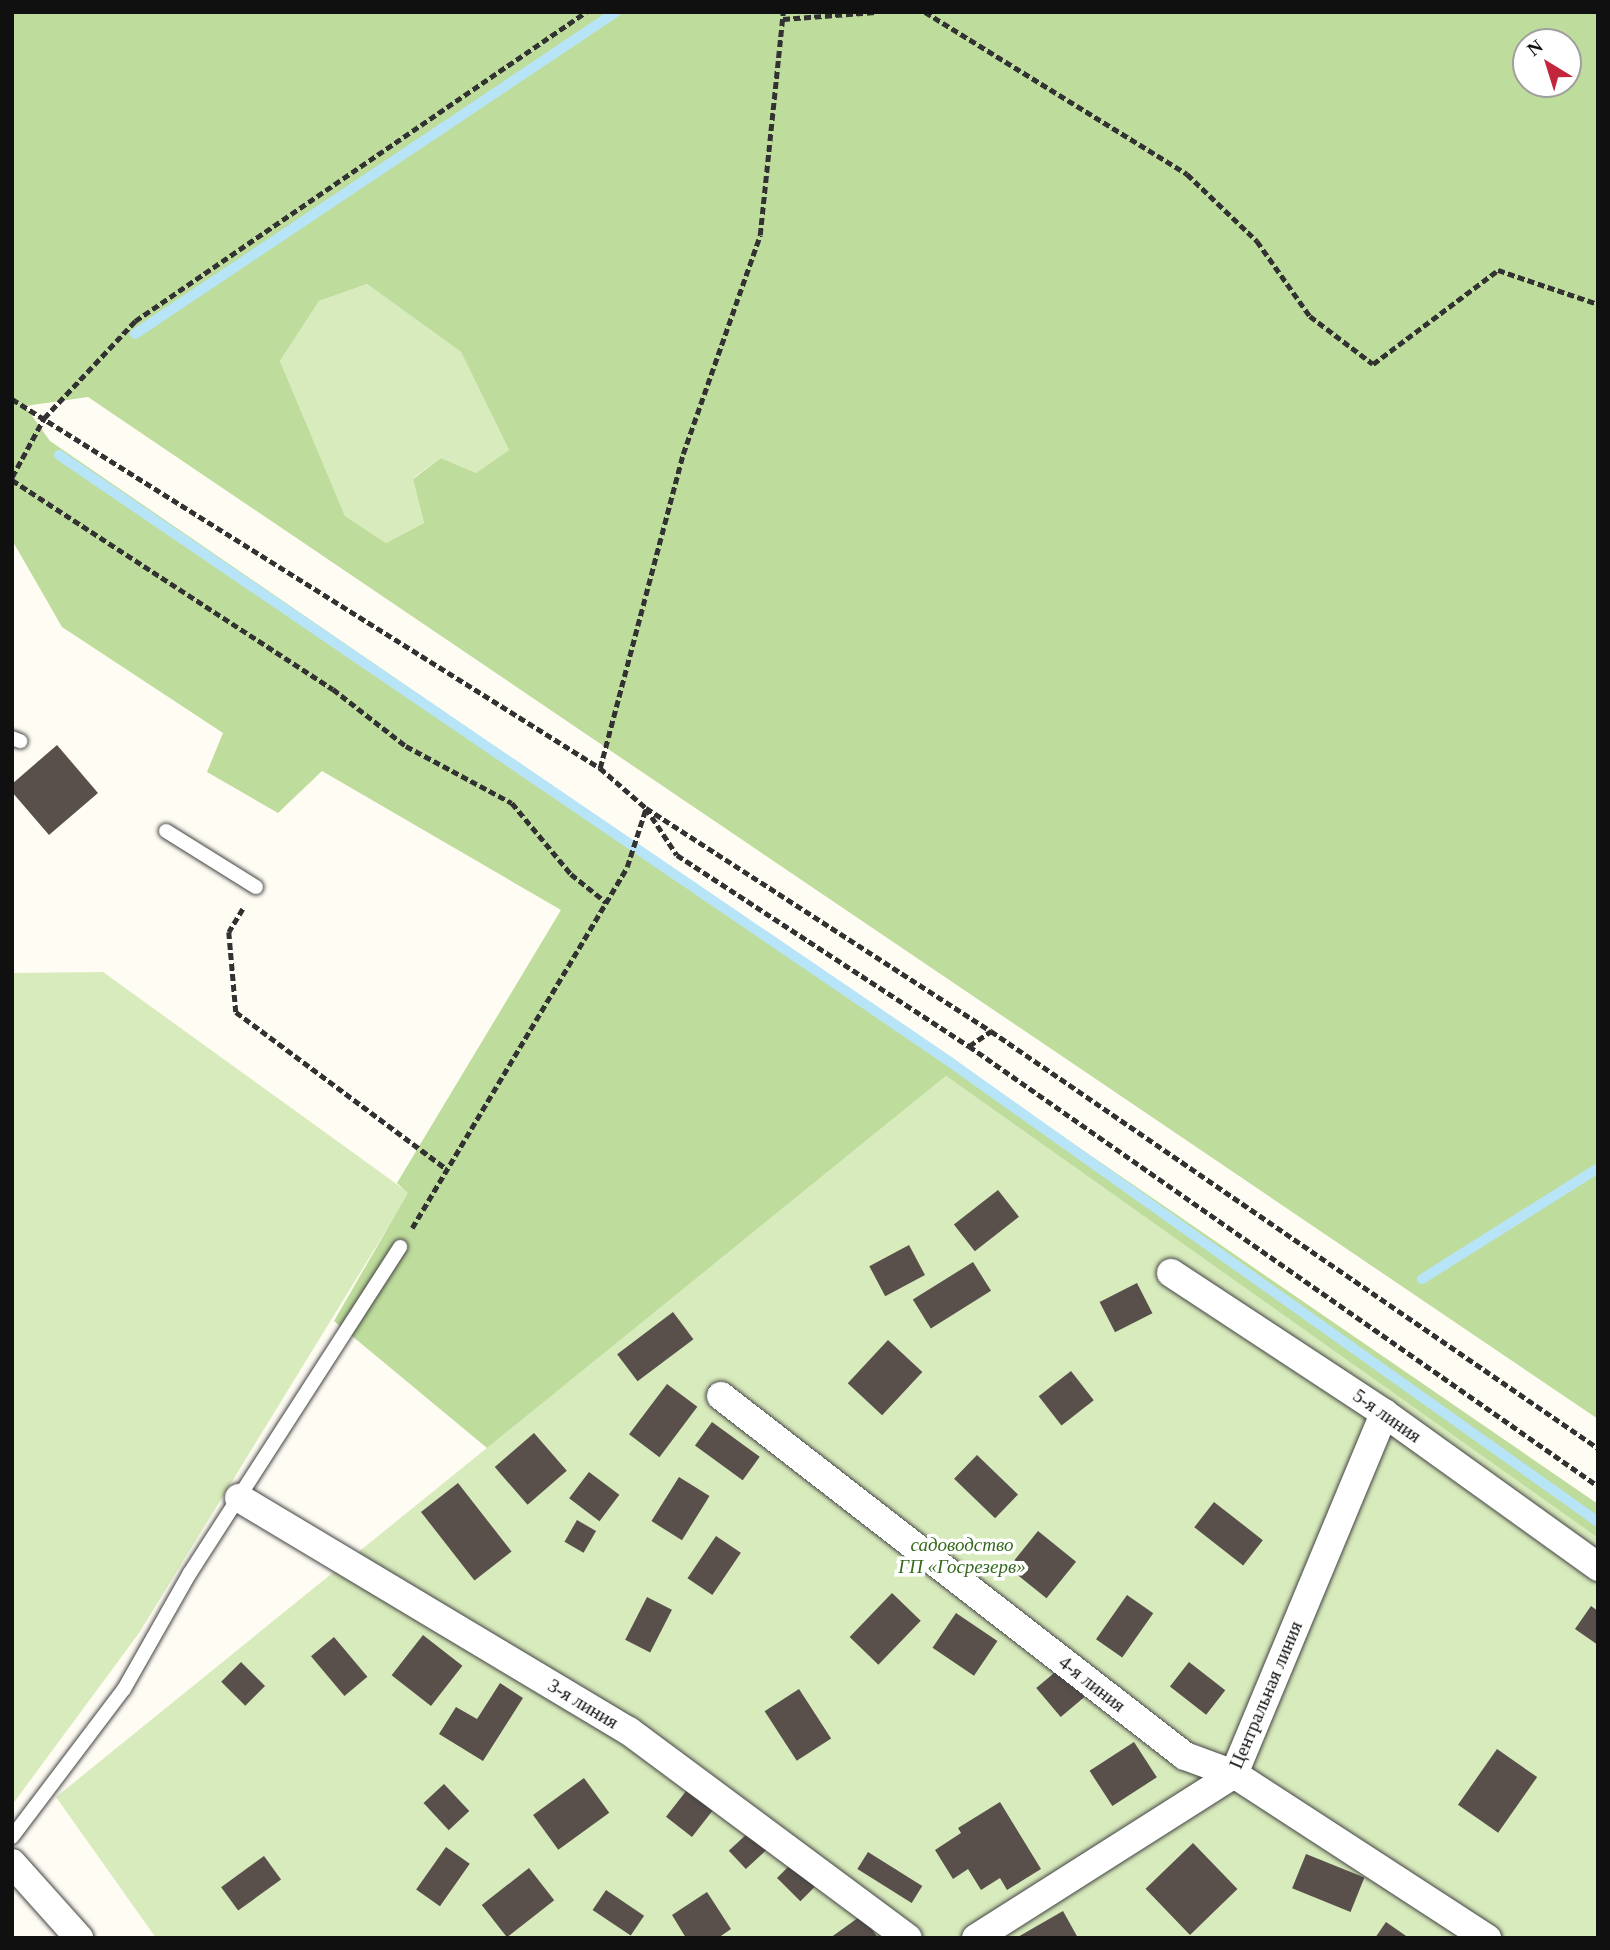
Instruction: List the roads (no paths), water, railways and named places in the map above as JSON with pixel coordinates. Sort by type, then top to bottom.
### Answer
[{"type":"street","name":"5-я линия","points":[[1171,1273],[1384,1413],[1598,1567]]},
{"type":"street","name":"4-я линия","points":[[721,1396],[1185,1756],[1234,1774],[1487,1938]]},
{"type":"street","name":"Центральная линия","points":[[976,1938],[1234,1774],[1384,1413]]},
{"type":"street","name":"3-я линия","points":[[239,1498],[629,1731],[908,1938]]},
{"type":"street","points":[[12,1863],[79,1938]]},
{"type":"lane","points":[[166,831],[256,887]]},
{"type":"lane","points":[[12,1837],[97,1731],[239,1498],[400,1247]]},
{"type":"waterway","points":[[135,334],[616,12]]},
{"type":"waterway","points":[[59,455],[950,1062],[1598,1522]]},
{"type":"waterway","points":[[1422,1279],[1598,1168]]},
{"type":"park label","name":"садоводство ГП «Госрезерв»","points":[[962,1556]]}]
